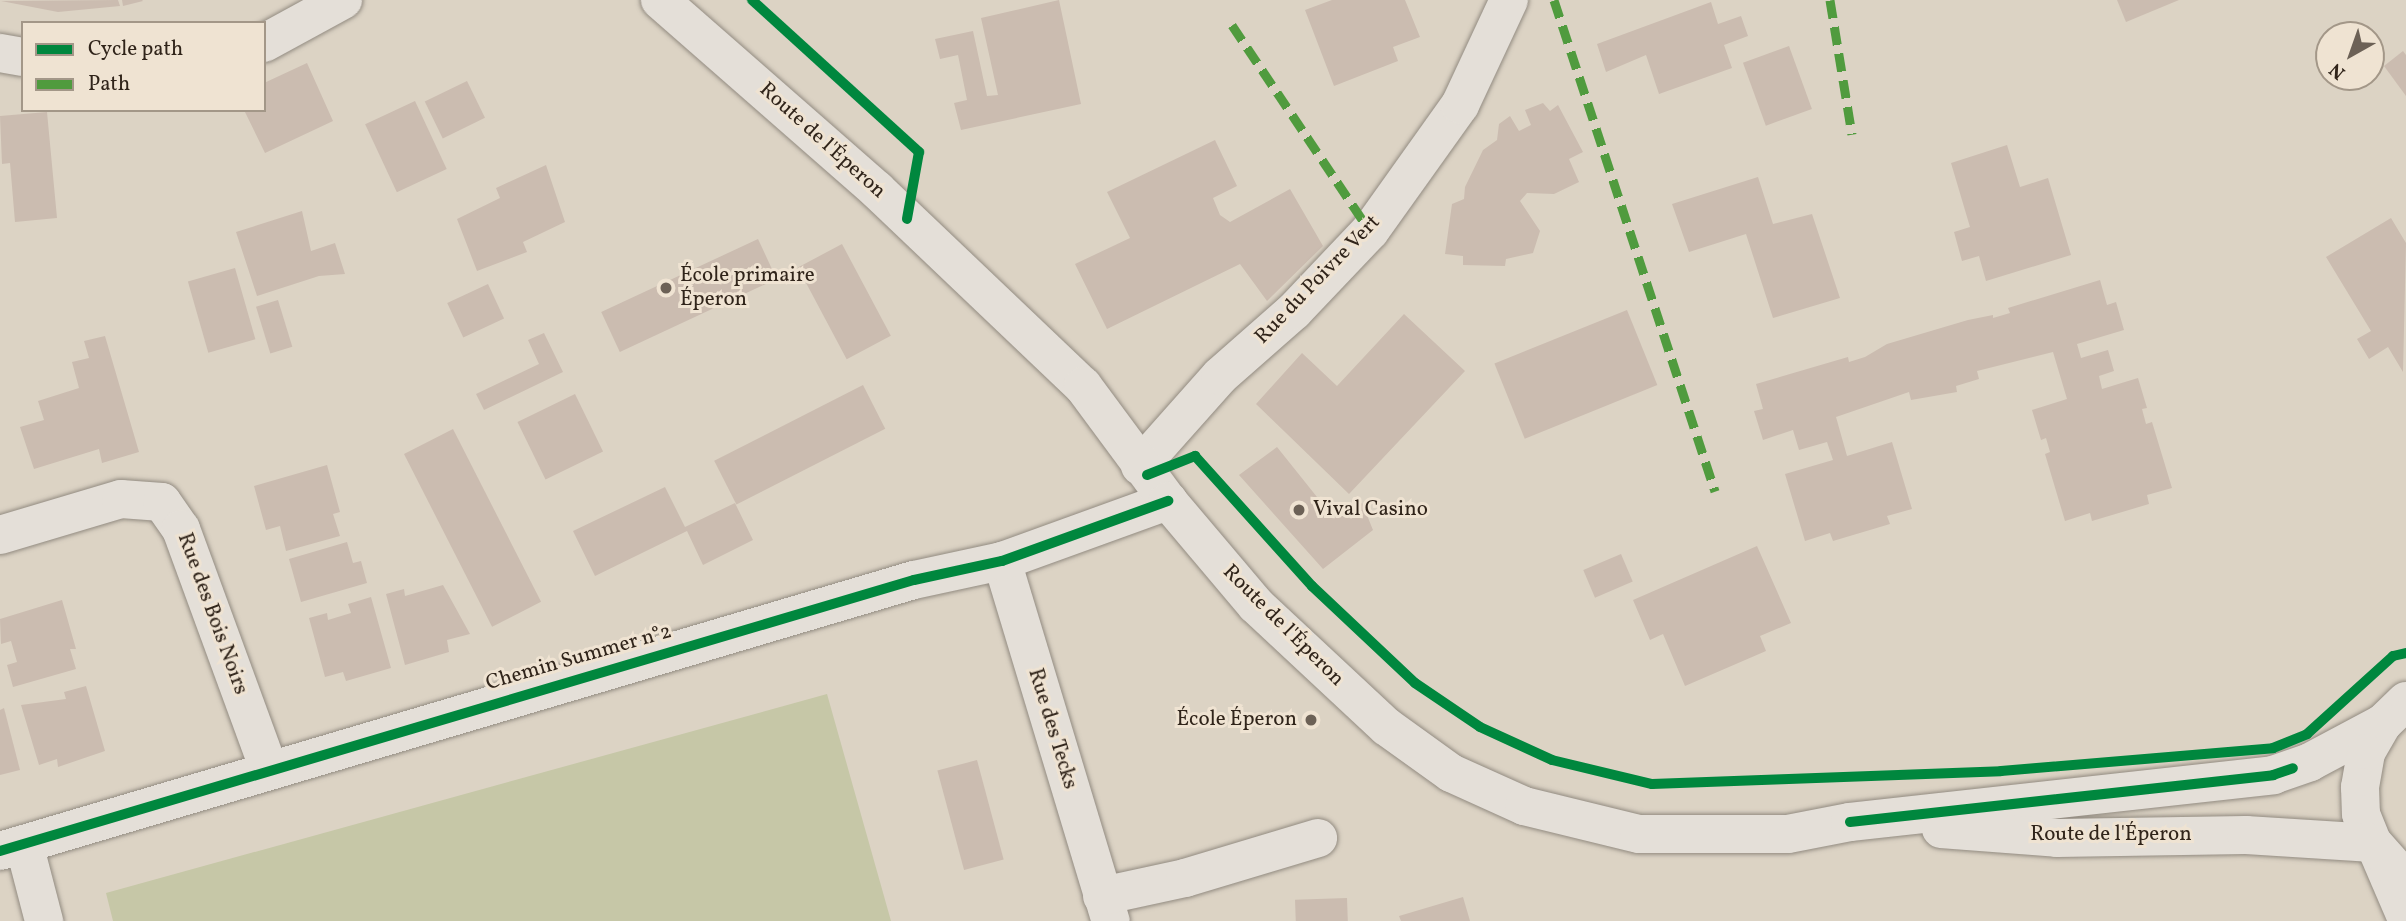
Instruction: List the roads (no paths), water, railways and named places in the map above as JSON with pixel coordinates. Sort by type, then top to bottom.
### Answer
[{"type":"street","points":[[266,42],[343,0]]},
{"type":"street","name":"Route de l'Éperon","points":[[660,0],[877,190],[1083,386],[1140,466],[1256,605],[1387,727],[1451,773],[1524,806],[1639,834],[1788,834],[1850,822],[2273,775],[2310,762],[2394,712]]},
{"type":"street","name":"Rue du Poivre Vert","points":[[1140,466],[1220,376],[1294,310],[1370,231],[1460,105],[1509,0]]},
{"type":"street","points":[[0,53],[21,57]]},
{"type":"street","name":"Rue des Bois Noirs","points":[[0,535],[121,499],[162,502],[181,529],[269,769]]},
{"type":"street","name":"Chemin Summer n°2","points":[[12,847],[914,580],[1002,561],[1168,501]]},
{"type":"street","name":"Rue des Tecks","points":[[1002,561],[1107,908],[1185,878],[1318,838]]},
{"type":"street","points":[[2394,712],[2366,754],[2360,787],[2361,814],[2406,917]]},
{"type":"street","name":"Route de l'Éperon","points":[[1850,822],[2057,838],[2246,835],[2376,848]]},
{"type":"street","points":[[12,847],[44,921]]},
{"type":"street","points":[[2376,848],[2406,880]]},
{"type":"place","name":"École primaire Éperon","points":[[666,288]]},
{"type":"place","name":"Vival Casino","points":[[1299,510]]},
{"type":"place","name":"École Éperon","points":[[1311,720]]}]
